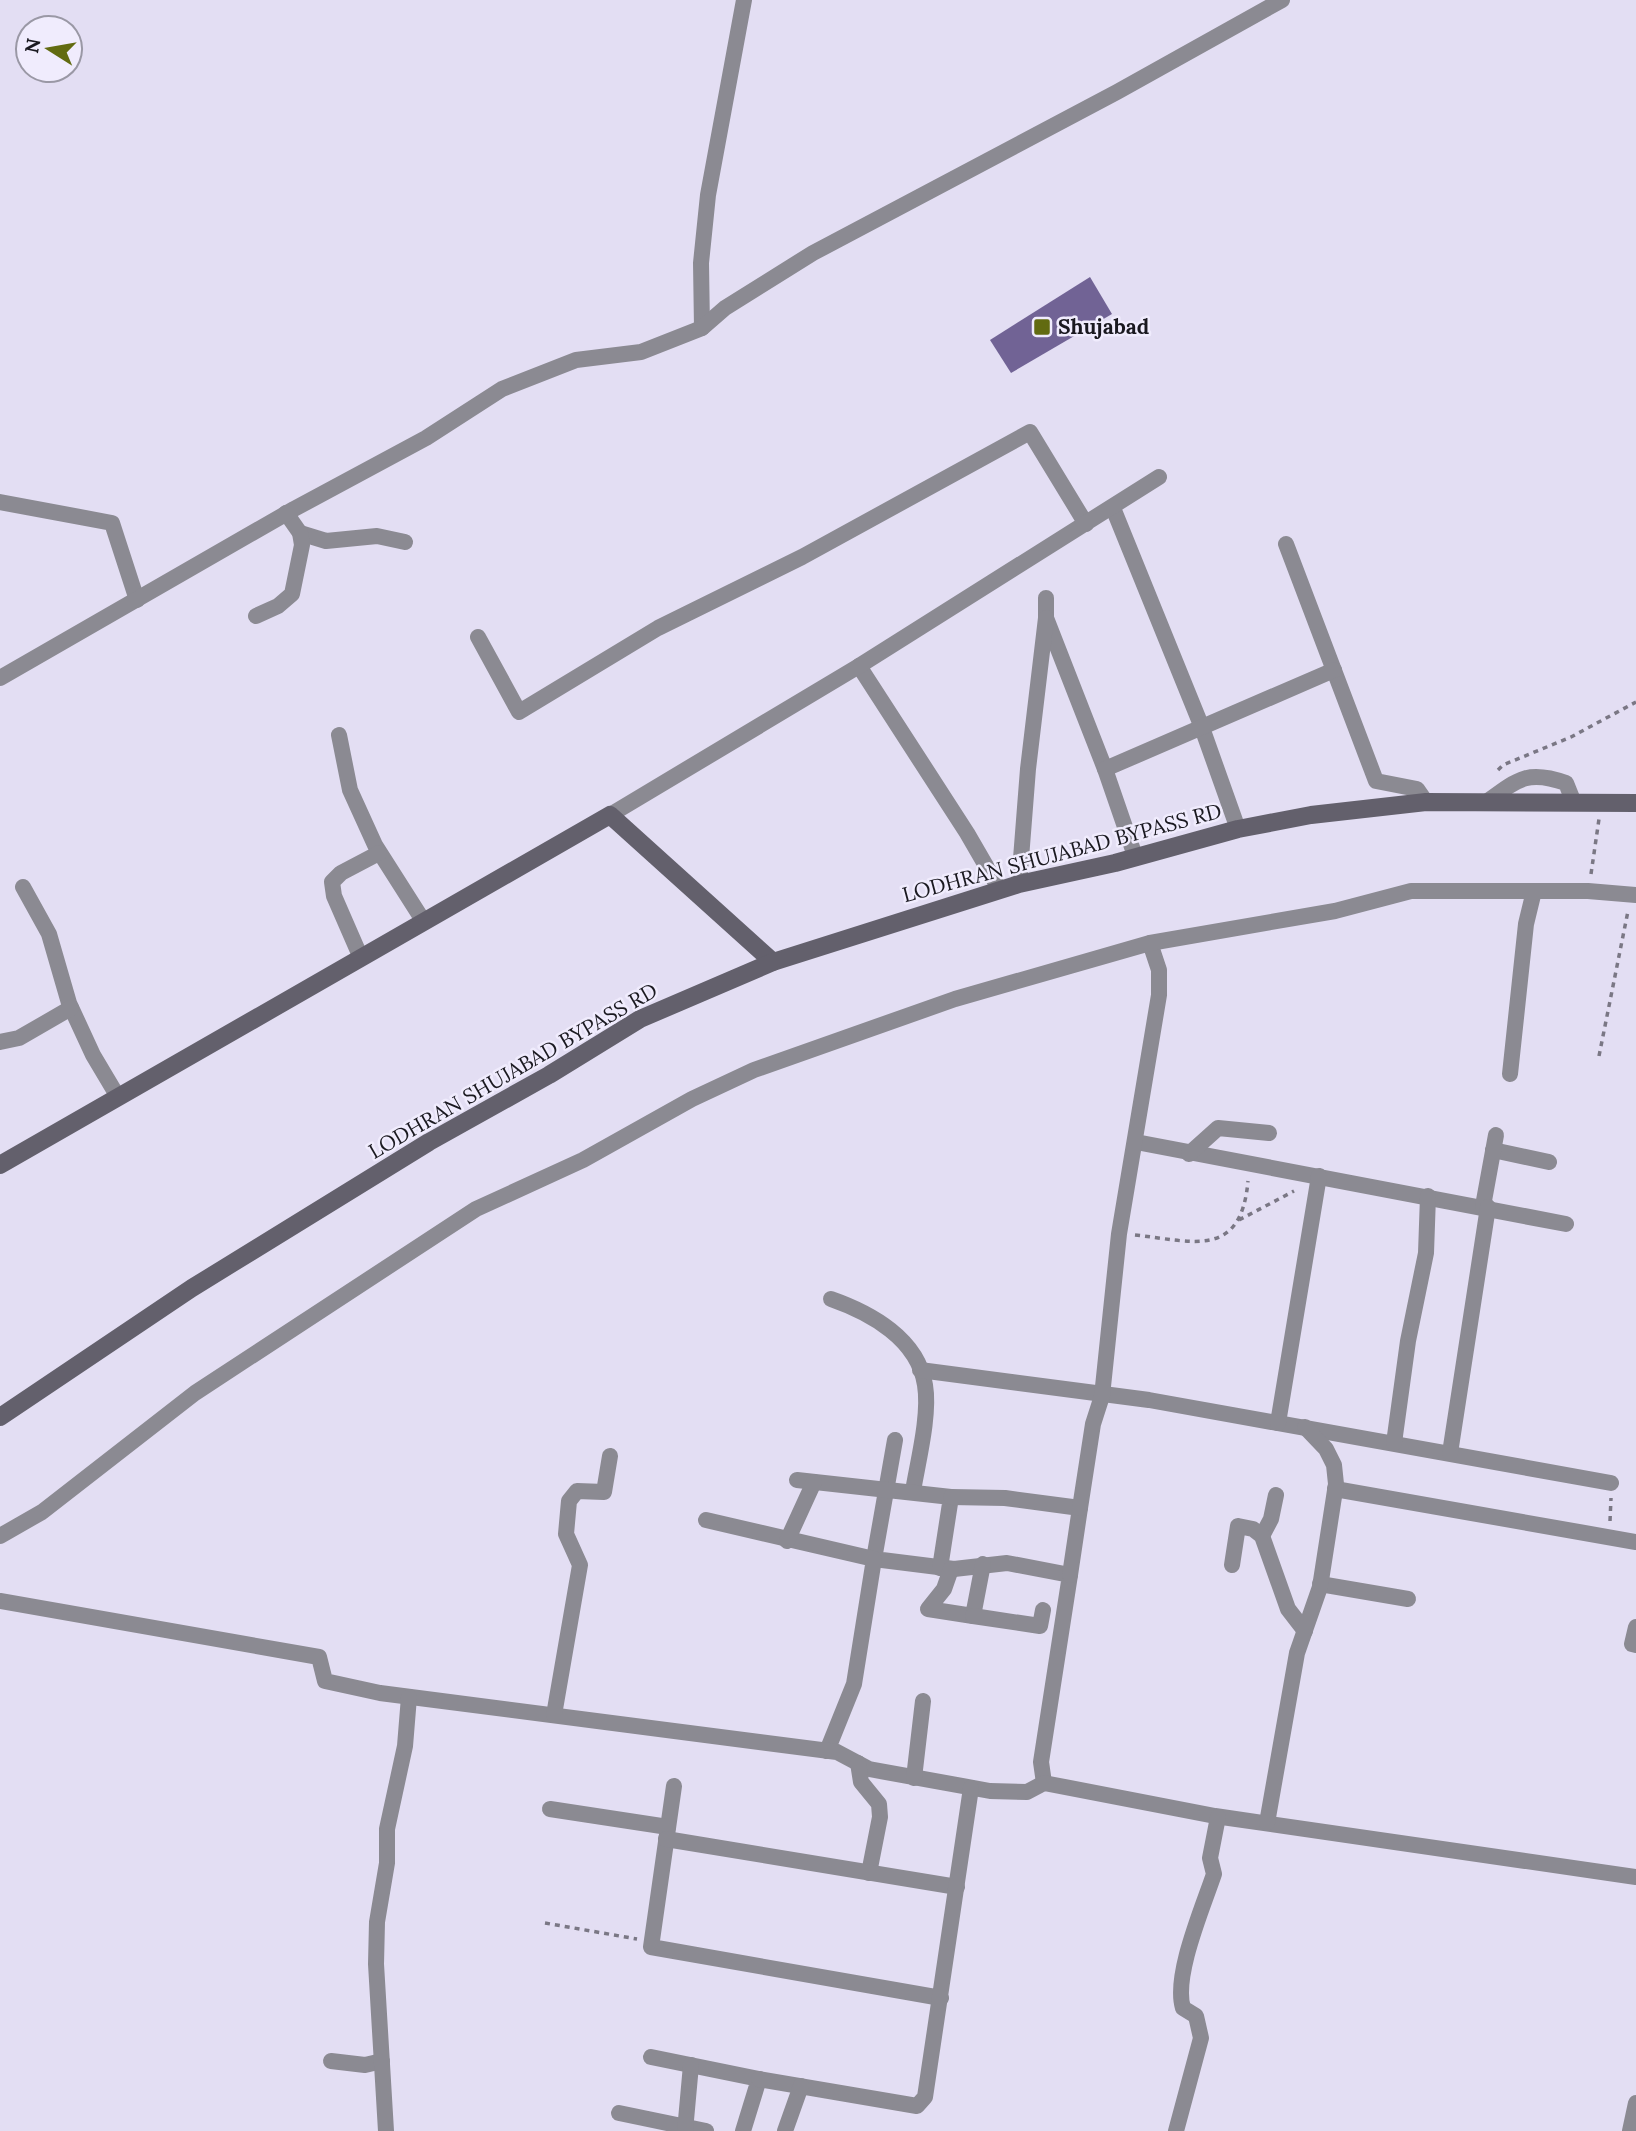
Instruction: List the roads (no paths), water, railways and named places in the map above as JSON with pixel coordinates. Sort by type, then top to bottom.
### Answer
[{"type":"street","points":[[702,328],[701,263],[708,195],[744,0]]},
{"type":"street","points":[[0,678],[286,513],[426,438],[502,389],[576,360],[641,352],[702,328],[725,308],[813,253],[1117,92],[1282,0]]},
{"type":"street","points":[[478,636],[519,712],[658,628],[802,557],[1030,432],[1086,524]]},
{"type":"street","points":[[0,1165],[610,815],[859,666],[1159,477]]},
{"type":"street","points":[[0,502],[112,523],[137,600]]},
{"type":"street","points":[[1113,508],[1201,725],[1238,829]]},
{"type":"street","points":[[256,616],[278,606],[292,594],[302,545],[300,533],[286,513]]},
{"type":"street","points":[[300,533],[326,541],[377,536],[405,542]]},
{"type":"street","points":[[1286,544],[1376,781],[1417,789],[1426,802]]},
{"type":"street","points":[[1019,884],[1046,598]]},
{"type":"street","points":[[1046,618],[1105,769],[1135,856]]},
{"type":"street","points":[[859,666],[967,833],[1000,890]]},
{"type":"street","points":[[1105,769],[1201,725],[1334,670]]},
{"type":"street","points":[[339,735],[350,790],[379,853],[424,922]]},
{"type":"street","points":[[1488,801],[1517,780],[1542,775],[1566,783],[1574,803]]},
{"type":"street","name":"LODHRAN SHUJABAD BYPASS RD","points":[[0,1418],[192,1288],[429,1142],[640,1019],[773,962],[1019,884],[1238,829],[1311,815],[1426,802],[1636,803]]},
{"type":"street","points":[[610,815],[773,962]]},
{"type":"street","points":[[362,958],[340,913],[332,882],[341,873],[379,853]]},
{"type":"street","points":[[23,887],[49,933],[71,1008],[93,1055],[118,1097]]},
{"type":"street","points":[[0,1536],[42,1512],[195,1393],[475,1209],[583,1160],[692,1099],[754,1070],[955,999],[1150,943],[1335,911],[1411,891],[1534,891],[1633,895]]},
{"type":"street","points":[[1510,1074],[1526,924],[1534,891]]},
{"type":"street","points":[[1044,1783],[1041,1762],[1093,1423],[1102,1396],[1119,1234],[1159,995],[1159,970],[1150,943]]},
{"type":"street","points":[[0,1042],[19,1038],[71,1008]]},
{"type":"street","points":[[1189,1154],[1218,1128],[1269,1133]]},
{"type":"street","points":[[1136,1142],[1189,1154],[1485,1206],[1566,1224]]},
{"type":"street","points":[[1450,1453],[1495,1143],[1549,1162]]},
{"type":"street","points":[[1278,1423],[1319,1176]]},
{"type":"street","points":[[1394,1443],[1408,1341],[1426,1253],[1429,1196]]},
{"type":"street","points":[[831,1298],[861,1309],[913,1350],[925,1385],[913,1491]]},
{"type":"street","points":[[920,1370],[1305,1427],[1611,1483]]},
{"type":"street","points":[[1267,1823],[1297,1653],[1320,1584],[1335,1489],[1334,1465],[1326,1449],[1305,1427]]},
{"type":"street","points":[[827,1751],[854,1684],[895,1440]]},
{"type":"street","points":[[554,1715],[580,1565],[566,1534],[569,1501],[577,1491],[604,1492],[610,1456]]},
{"type":"street","points":[[797,1480],[951,1497],[1005,1498],[1080,1508]]},
{"type":"street","points":[[787,1541],[814,1482]]},
{"type":"street","points":[[1335,1489],[1636,1542]]},
{"type":"street","points":[[1262,1536],[1271,1519],[1276,1495]]},
{"type":"street","points":[[951,1497],[944,1589],[929,1608],[1041,1626],[1043,1610]]},
{"type":"street","points":[[706,1520],[779,1534],[787,1541],[874,1559],[945,1568],[1007,1563],[1070,1575]]},
{"type":"street","points":[[1232,1564],[1238,1527],[1253,1529],[1262,1536],[1287,1609],[1305,1631]]},
{"type":"street","points":[[974,1616],[983,1564]]},
{"type":"street","points":[[1320,1584],[1408,1599]]},
{"type":"street","points":[[0,1601],[319,1657],[325,1681],[409,1697],[846,1754],[869,1769],[971,1788],[1027,1792],[1044,1783],[1218,1817],[1636,1877]]},
{"type":"street","points":[[1636,1627],[1632,1644],[1636,1644]]},
{"type":"street","points":[[386,2131],[376,1964],[377,1922],[387,1863],[387,1829],[405,1746],[409,1697]]},
{"type":"street","points":[[914,1778],[923,1701]]},
{"type":"street","points":[[858,1763],[860,1782],[878,1804],[880,1817],[869,1872]]},
{"type":"street","points":[[674,1786],[651,1947],[941,1998]]},
{"type":"street","points":[[651,2057],[917,2106],[925,2097],[971,1788]]},
{"type":"street","points":[[550,1809],[957,1887]]},
{"type":"street","points":[[1176,2131],[1201,2038],[1196,2016],[1183,2008],[1180,1997],[1184,1969],[1214,1874],[1210,1858],[1218,1817]]},
{"type":"street","points":[[331,2061],[365,2065],[382,2061]]},
{"type":"street","points":[[685,2129],[691,2065]]},
{"type":"street","points":[[743,2131],[759,2079]]},
{"type":"street","points":[[785,2131],[801,2086]]},
{"type":"street","points":[[1630,2131],[1636,2103]]},
{"type":"street","points":[[619,2113],[685,2129],[706,2131]]},
{"type":"place","name":"Shujabad","points":[[1042,327]]}]
